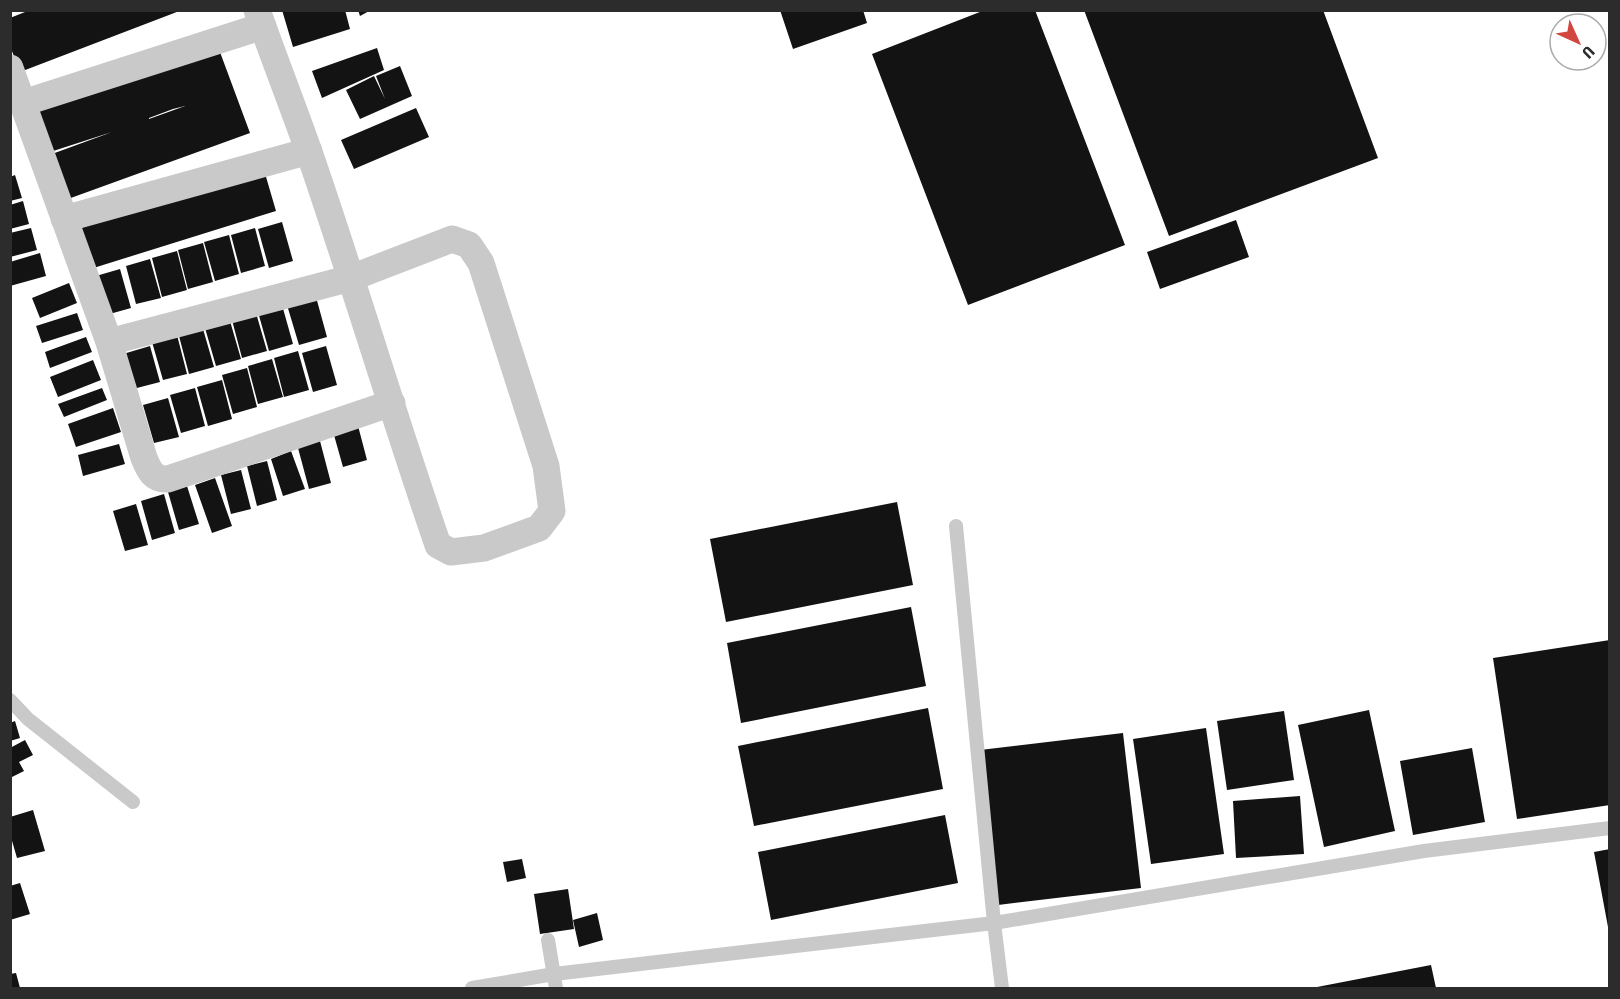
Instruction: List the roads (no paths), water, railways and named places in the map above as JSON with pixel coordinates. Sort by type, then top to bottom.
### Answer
[{"type":"street","points":[[23,103],[260,18],[309,151],[351,278],[392,403],[438,545],[451,552],[484,548],[539,528],[552,511],[546,466],[481,263],[470,245],[452,238],[351,278],[109,342]]},
{"type":"street","points":[[10,68],[109,342],[144,458],[151,474],[161,479],[392,403]]},
{"type":"street","points":[[64,219],[309,151]]},
{"type":"lane","points":[[956,526],[1002,988]]},
{"type":"lane","points":[[10,700],[28,719],[133,802]]},
{"type":"lane","points":[[472,988],[555,981],[994,923],[1424,851],[1610,828]]},
{"type":"lane","points":[[548,940],[555,981]]}]
